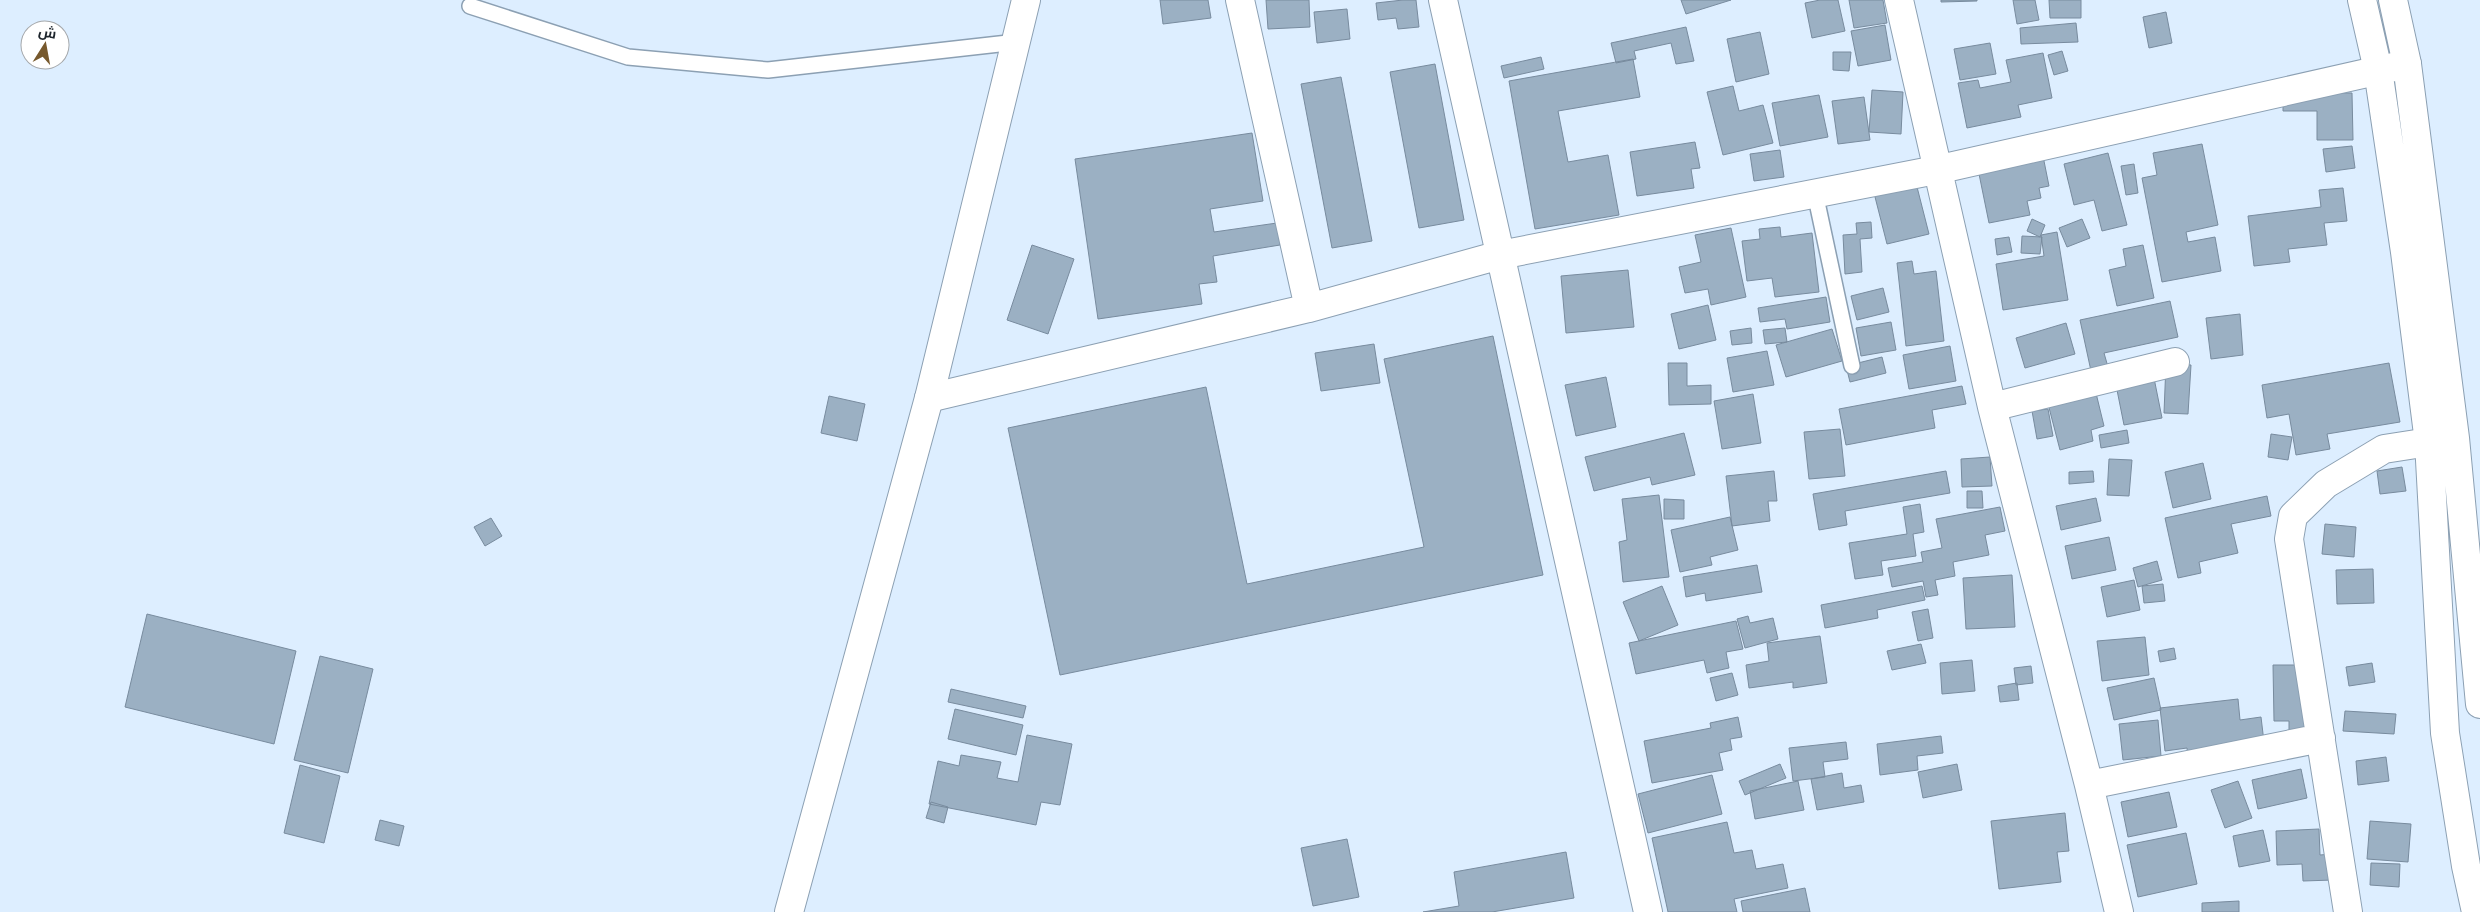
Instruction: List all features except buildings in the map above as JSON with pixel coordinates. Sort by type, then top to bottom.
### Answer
[{"type":"street","points":[[789,912],[929,398],[1026,0]]},
{"type":"street","points":[[1240,0],[1309,308]]},
{"type":"street","points":[[1443,0],[1648,912]]},
{"type":"street","points":[[1899,0],[1936,170],[1992,407],[2089,785],[2119,912]]},
{"type":"street","points":[[2362,0],[2378,70],[2405,252],[2429,442],[2445,733],[2466,866],[2476,912]]},
{"type":"street","points":[[2393,0],[2406,64],[2455,438],[2480,704]]},
{"type":"street","points":[[929,398],[1309,308],[1500,256],[1936,170],[2406,64]]},
{"type":"street","points":[[1992,407],[2175,362]]},
{"type":"street","points":[[2348,912],[2288,539],[2293,516],[2326,484],[2384,449],[2429,442]]},
{"type":"street","points":[[2089,785],[2321,738]]},
{"type":"lane","points":[[470,6],[628,57],[768,70],[1016,42]]},
{"type":"lane","points":[[1815,193],[1852,366]]}]
